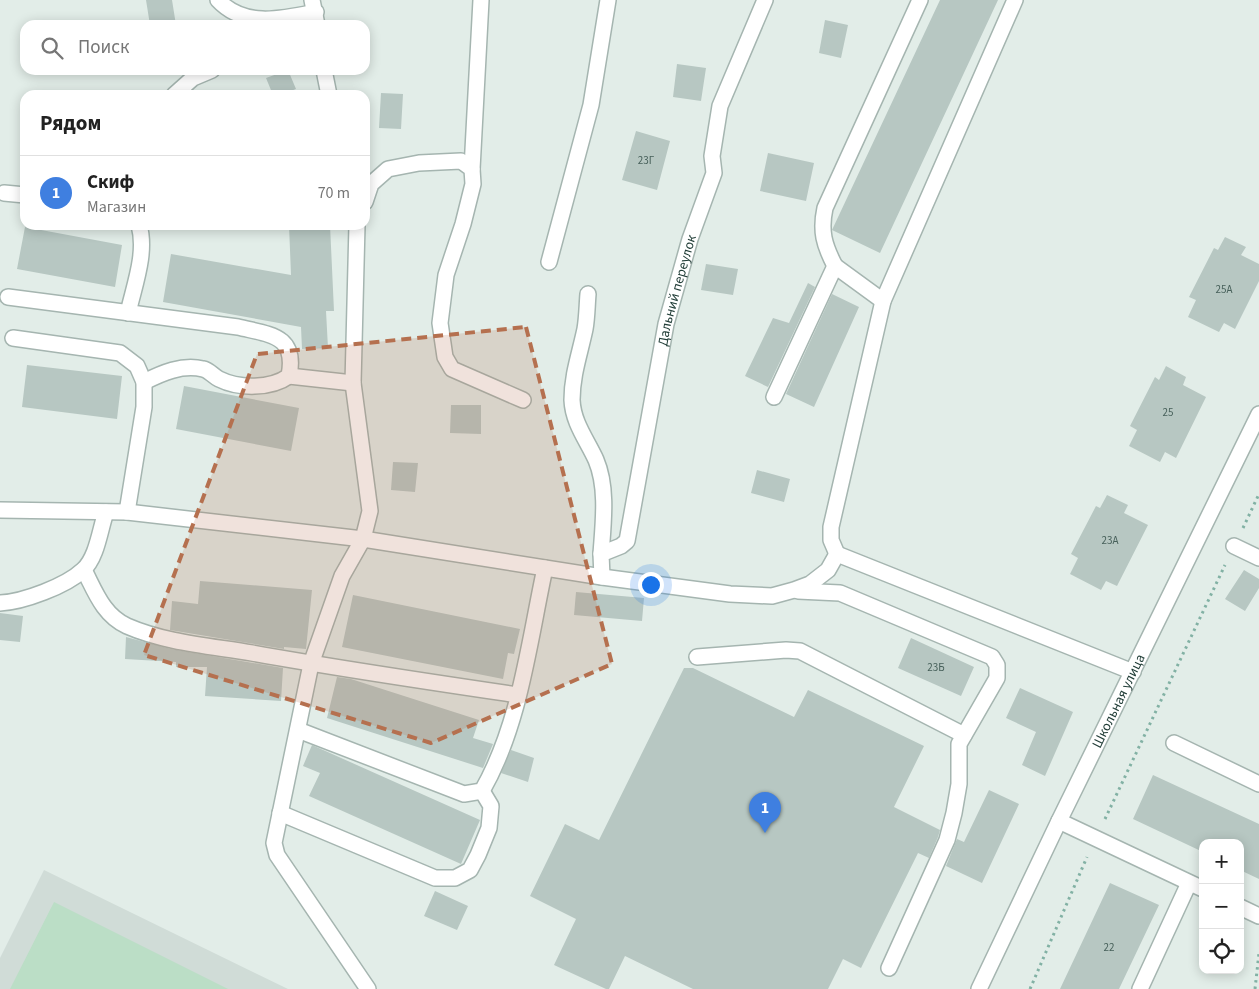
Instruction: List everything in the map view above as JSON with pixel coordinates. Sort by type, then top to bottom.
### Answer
[{"type":"street","points":[[218,0],[225,7],[245,18],[284,19],[315,12]]},
{"type":"street","points":[[481,0],[472,184],[463,224],[446,275],[440,324],[445,357],[452,369],[523,400]]},
{"type":"street","points":[[548,262],[592,105],[608,0]]},
{"type":"street","name":"Дальний переулок","points":[[601,554],[621,546],[627,541],[666,324],[690,239],[714,173],[712,156],[720,106],[765,0]]},
{"type":"street","points":[[883,302],[835,266],[823,239],[821,226],[824,208],[920,0]]},
{"type":"street","points":[[1015,0],[883,302],[831,527],[831,540],[837,554],[1133,672]]},
{"type":"street","points":[[180,90],[193,78],[200,75]]},
{"type":"street","points":[[325,75],[328,90]]},
{"type":"street","points":[[370,187],[388,169],[419,163],[461,161],[472,169]]},
{"type":"street","points":[[4,193],[20,195]]},
{"type":"street","points":[[128,313],[140,262],[141,230]]},
{"type":"street","points":[[357,230],[353,383],[370,511],[363,539],[342,576],[311,664],[274,844],[277,855],[368,989]]},
{"type":"street","points":[[774,397],[835,266]]},
{"type":"street","points":[[588,294],[585,328],[575,363],[572,402],[581,435],[596,460],[602,484],[602,577]]},
{"type":"street","points":[[8,297],[238,327],[262,333],[284,342],[290,351],[292,363],[289,376]]},
{"type":"street","points":[[13,338],[120,353],[137,366],[144,382],[144,407],[127,512]]},
{"type":"street","points":[[144,382],[164,373],[189,368],[204,369],[220,380],[263,386],[279,383],[289,376],[353,383]]},
{"type":"street","name":"Школьная улица","points":[[979,989],[1059,821],[1259,414]]},
{"type":"street","points":[[0,510],[127,512],[363,539],[602,577],[730,594],[772,596],[794,590],[810,584],[828,570],[837,554]]},
{"type":"street","points":[[0,603],[33,597],[84,570],[92,556],[106,512]]},
{"type":"street","points":[[1234,546],[1259,558]]},
{"type":"street","points":[[482,791],[494,770],[518,695],[545,568]]},
{"type":"street","points":[[84,570],[102,607],[126,625],[164,638],[311,664],[518,695]]},
{"type":"street","points":[[794,590],[840,593],[992,657],[997,665],[997,678],[959,744],[959,784],[947,840],[889,968]]},
{"type":"street","points":[[697,656],[786,650],[800,651],[964,735]]},
{"type":"street","points":[[298,730],[464,794],[482,791]]},
{"type":"street","points":[[1174,743],[1259,784]]},
{"type":"street","points":[[280,813],[435,878],[454,878],[470,870],[489,828],[491,806],[482,791]]},
{"type":"street","points":[[1059,821],[1196,886],[1140,989]]},
{"type":"street","points":[[1244,909],[1259,916]]},
{"type":"path","points":[[1030,989],[1095,839],[1259,494]]},
{"type":"path","points":[[1255,989],[1259,953]]},
{"type":"highlighted area","points":[[526,327],[612,664],[431,743],[144,655],[257,354]]},
{"type":"shaded area","points":[[44,870],[288,989],[0,989],[0,958]]},
{"type":"green space","points":[[54,902],[228,989],[10,989]]},
{"type":"building","points":[[146,0],[172,0],[175,20],[149,20]]},
{"type":"building","points":[[940,0],[998,0],[880,253],[832,230]]},
{"type":"building","points":[[825,20],[848,25],[841,58],[819,53]]},
{"type":"building","points":[[677,64],[706,68],[701,101],[673,97]]},
{"type":"building","points":[[274,75],[290,75],[296,89],[271,90],[266,78]]},
{"type":"building","points":[[381,93],[403,94],[401,129],[379,128]]},
{"type":"building","points":[[636,131],[670,141],[657,190],[622,180]]},
{"type":"building","points":[[768,153],[814,163],[806,201],[760,191]]},
{"type":"building","points":[[24,230],[41,230],[122,245],[115,287],[17,269]]},
{"type":"building","points":[[289,230],[330,230],[334,311],[326,311],[328,348],[302,349],[301,327],[163,302],[171,254],[291,275]]},
{"type":"building","points":[[1225,237],[1246,247],[1241,255],[1259,264],[1259,281],[1235,329],[1224,323],[1219,332],[1188,317],[1196,300],[1189,297],[1214,248],[1218,250]]},
{"type":"building","points":[[706,264],[738,269],[733,295],[701,290]]},
{"type":"building","points":[[808,283],[815,287],[768,387],[745,376],[773,318],[789,323]]},
{"type":"building","points":[[832,294],[859,307],[814,407],[786,394]]},
{"type":"building","points":[[27,365],[122,376],[117,419],[22,407]]},
{"type":"building","points":[[1166,366],[1186,377],[1183,385],[1206,397],[1176,458],[1165,452],[1160,462],[1129,446],[1137,430],[1130,426],[1155,377],[1159,380]]},
{"type":"building","points":[[184,386],[299,408],[291,451],[176,429]]},
{"type":"building","points":[[451,405],[481,405],[481,434],[450,433]]},
{"type":"building","points":[[393,462],[418,463],[415,492],[391,490]]},
{"type":"building","points":[[757,470],[790,479],[784,502],[751,493]]},
{"type":"building","points":[[1107,495],[1128,505],[1124,513],[1148,525],[1117,586],[1106,581],[1101,590],[1070,574],[1078,558],[1071,554],[1096,506],[1100,508]]},
{"type":"building","points":[[1244,570],[1259,579],[1259,588],[1245,611],[1225,599]]},
{"type":"building","points":[[200,581],[312,590],[306,649],[284,647],[284,649],[170,630],[172,601],[198,604]]},
{"type":"building","points":[[576,592],[644,598],[642,621],[574,615]]},
{"type":"building","points":[[353,595],[520,629],[514,654],[508,653],[503,679],[342,647]]},
{"type":"building","points":[[0,613],[23,616],[20,642],[0,640]]},
{"type":"building","points":[[126,637],[171,649],[283,668],[281,701],[205,696],[207,667],[176,667],[176,662],[125,659]]},
{"type":"building","points":[[911,638],[974,667],[961,696],[898,668]]},
{"type":"building","points":[[684,668],[693,668],[794,717],[808,690],[924,746],[894,807],[940,830],[938,837],[929,858],[918,853],[861,968],[843,959],[828,989],[693,989],[625,956],[609,989],[606,989],[554,965],[576,919],[530,896],[565,824],[599,840]]},
{"type":"building","points":[[337,677],[351,679],[479,720],[473,738],[493,744],[483,768],[327,718]]},
{"type":"building","points":[[1020,688],[1073,712],[1045,776],[1022,765],[1036,732],[1006,718]]},
{"type":"building","points":[[312,745],[480,820],[461,864],[309,796],[320,773],[303,766]]},
{"type":"building","points":[[511,750],[534,758],[528,782],[501,773]]},
{"type":"building","points":[[1153,775],[1259,824],[1259,879],[1244,872],[1244,839],[1199,839],[1199,850],[1133,819]]},
{"type":"building","points":[[989,790],[1019,804],[982,883],[946,866],[957,839],[964,842]]},
{"type":"building","points":[[1110,883],[1159,905],[1119,989],[1060,989]]},
{"type":"building","points":[[435,891],[468,906],[457,930],[424,916]]},
{"type":"place","name":"Скиф","points":[[765,833]]}]
